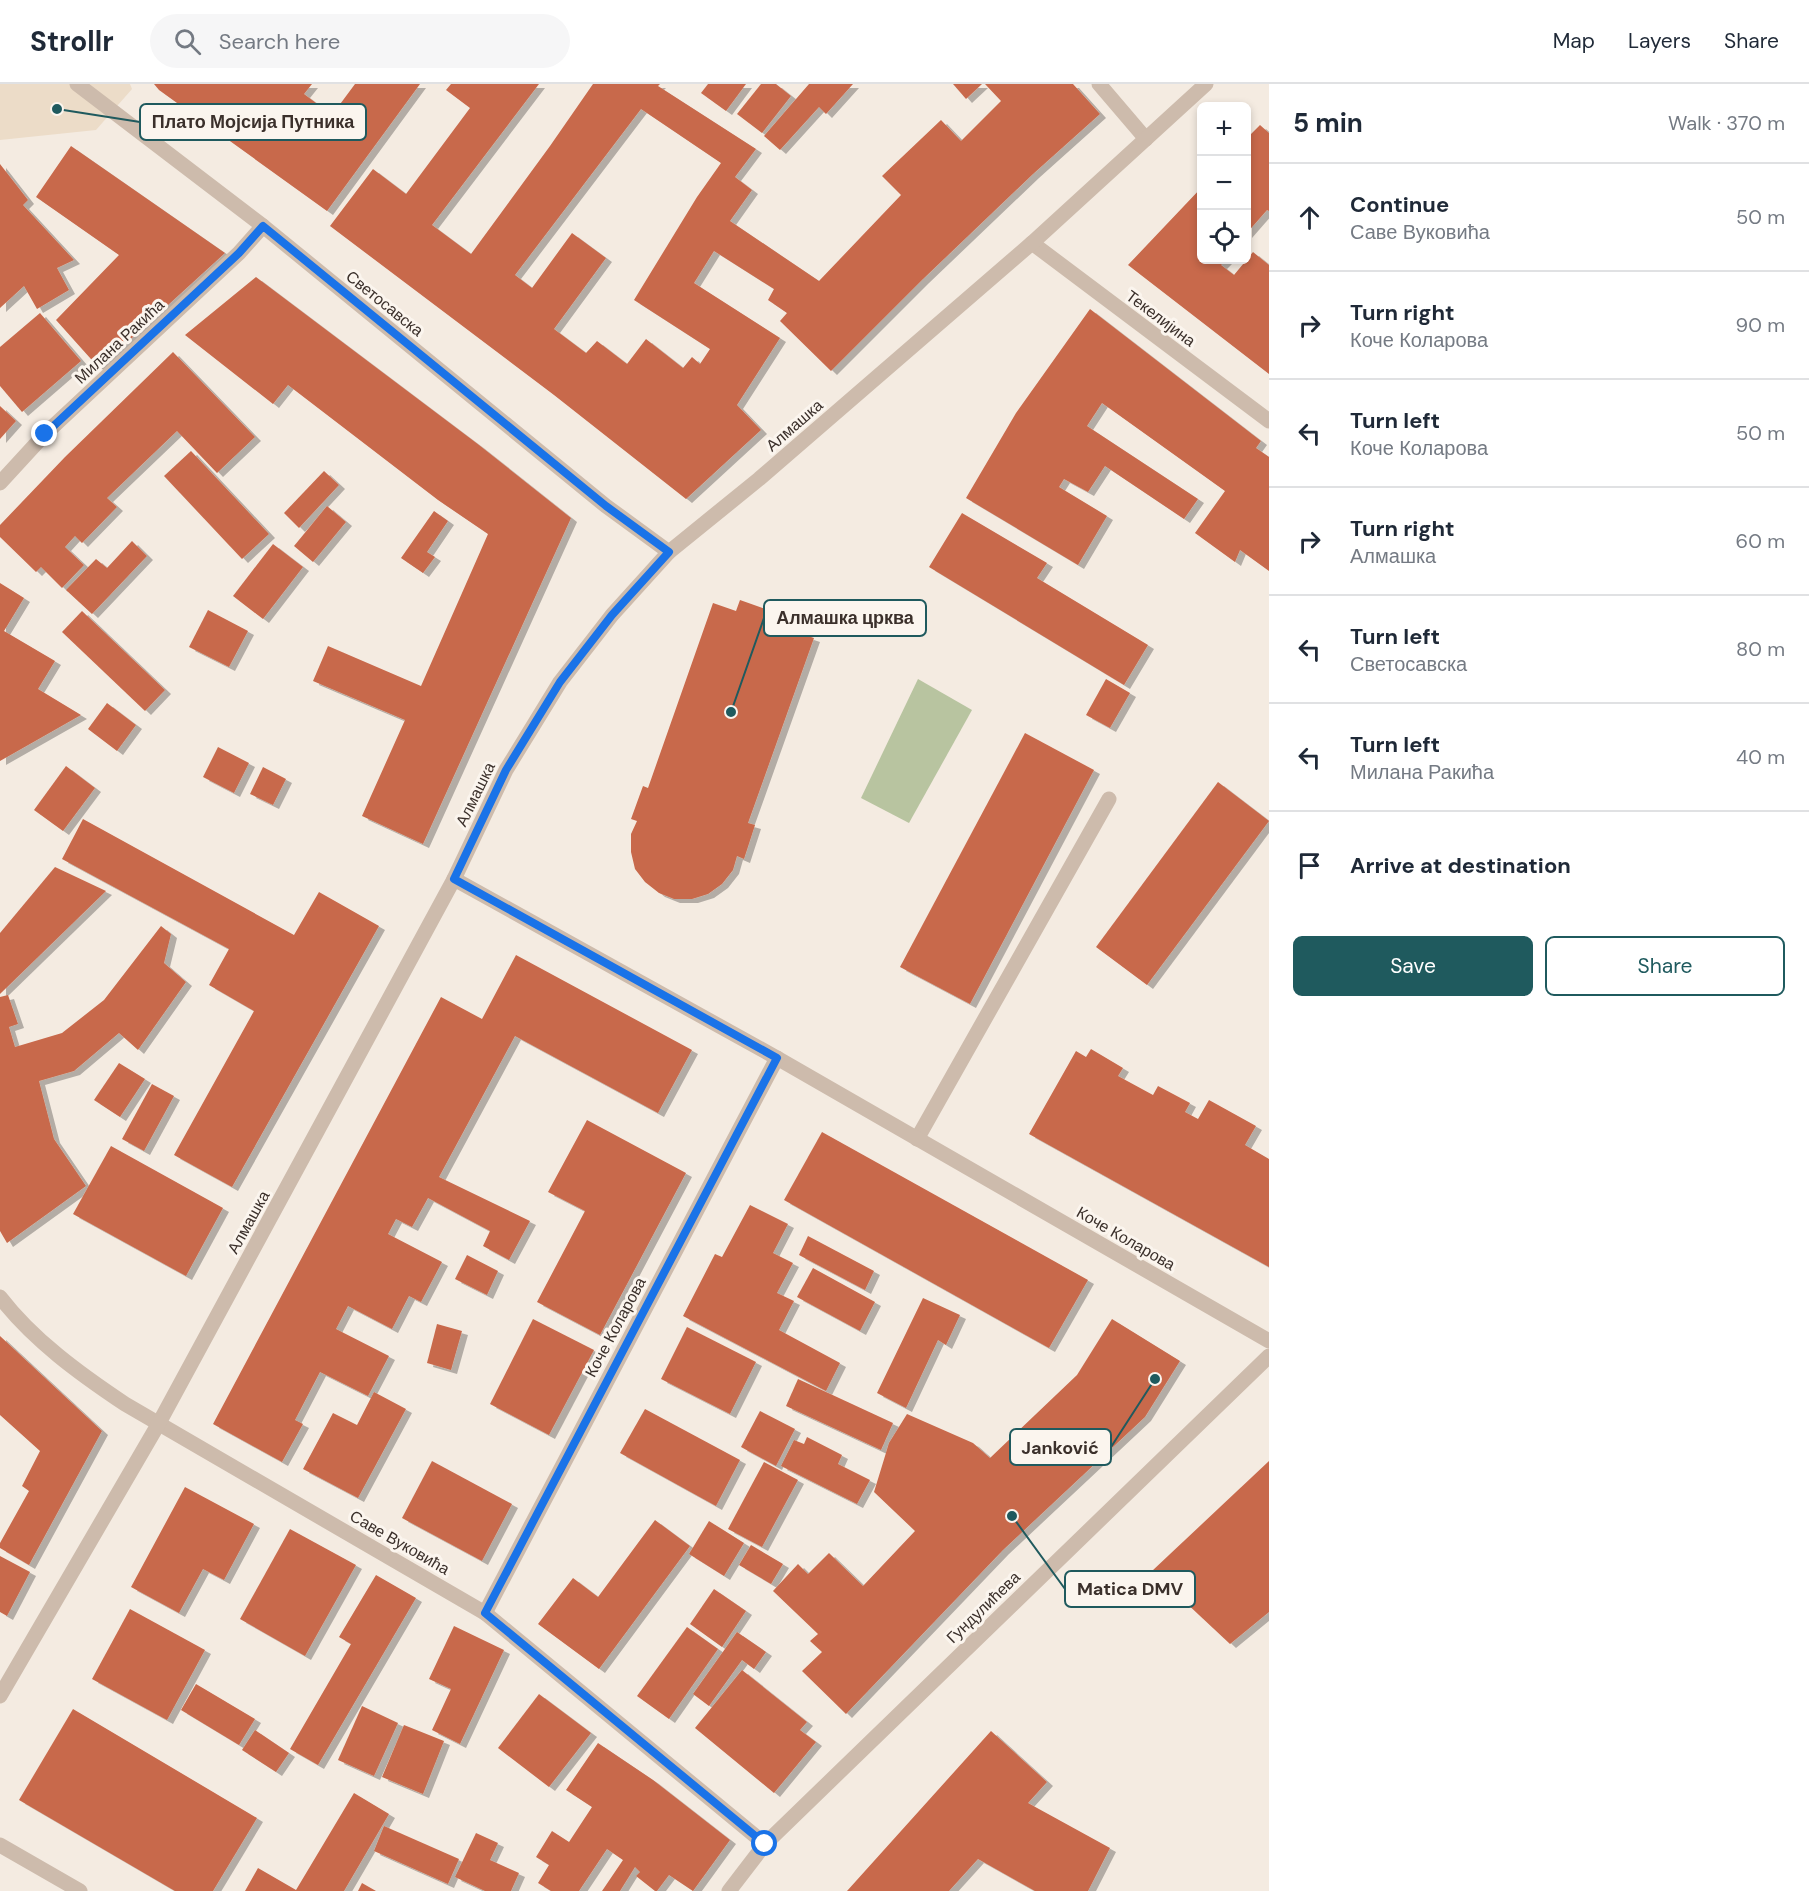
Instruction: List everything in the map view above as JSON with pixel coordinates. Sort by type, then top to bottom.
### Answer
[{"type":"street","name":"Светосавска","points":[[76,84],[263,226],[606,506],[669,552]]},
{"type":"street","points":[[1099,84],[1146,139]]},
{"type":"street","name":"Алмашка","points":[[0,1696],[159,1423],[454,879],[506,770],[560,682],[612,615],[669,552],[768,471],[1032,243],[1206,84]]},
{"type":"street","name":"Милана Ракића","points":[[0,483],[45,434],[239,253],[263,226]]},
{"type":"street","name":"Текелијина","points":[[1032,243],[1269,422]]},
{"type":"street","points":[[917,1139],[1109,799]]},
{"type":"street","name":"Коче Коларова","points":[[454,879],[777,1058],[1269,1341]]},
{"type":"street","name":"Коче Коларова","points":[[485,1613],[777,1058]]},
{"type":"street","name":"Саве Вуковића","points":[[0,1297],[10,1310],[76,1371],[125,1404],[485,1613],[765,1844]]},
{"type":"street","name":"Гундулићева","points":[[729,1891],[765,1844],[1269,1356]]},
{"type":"street","points":[[0,1845],[80,1891]]},
{"type":"green space","points":[[918,679],[972,710],[909,823],[861,798]]},
{"type":"shaded area","points":[[0,84],[130,84],[132,89],[96,130],[0,140]]},
{"type":"building","points":[[154,84],[312,84],[304,94],[332,115],[355,84],[420,84],[327,211],[159,90]]},
{"type":"building","points":[[451,84],[539,84],[432,225],[471,254],[593,84],[660,84],[658,86],[756,149],[735,177],[752,190],[730,221],[819,281],[901,195],[882,176],[941,120],[961,141],[1001,101],[985,84],[1073,84],[1100,114],[1033,174],[922,280],[831,371],[780,321],[787,313],[768,300],[774,289],[714,251],[694,283],[780,338],[737,405],[761,430],[686,499],[554,395],[330,226],[373,169],[406,194],[470,108],[446,90]],"holes":[[[641,109],[721,163],[697,197],[634,300],[710,349],[700,364],[692,357],[683,368],[646,339],[627,364],[597,341],[586,353],[554,329],[606,258],[572,233],[532,288],[515,275]]]},
{"type":"building","points":[[708,84],[746,84],[726,111],[701,93]]},
{"type":"building","points":[[761,84],[776,84],[791,96],[762,133],[737,114]]},
{"type":"building","points":[[809,84],[853,84],[826,114],[819,107],[780,150],[764,136]]},
{"type":"building","points":[[953,84],[982,84],[966,99]]},
{"type":"building","points":[[1260,125],[1269,133],[1269,211],[1267,210],[1251,228],[1251,156],[1251,134]]},
{"type":"building","points":[[71,146],[225,253],[99,368],[56,320],[119,255],[36,197]]},
{"type":"building","points":[[0,164],[28,200],[23,205],[74,260],[57,268],[69,290],[37,309],[24,286],[0,308]]},
{"type":"building","points":[[1197,192],[1197,264],[1222,264],[1234,275],[1243,264],[1251,264],[1253,252],[1269,265],[1269,374],[1128,265]]},
{"type":"building","points":[[256,277],[479,445],[571,518],[423,844],[362,816],[405,720],[313,681],[328,646],[421,686],[488,534],[438,500],[288,385],[273,404],[185,335]]},
{"type":"building","points":[[1090,309],[1261,441],[1256,448],[1269,457],[1269,571],[1240,550],[1235,562],[1195,533],[1225,491],[1102,403],[1087,426],[1198,499],[1184,519],[1105,466],[1088,492],[1064,479],[1059,487],[1107,516],[1078,565],[966,498],[1016,413]]},
{"type":"building","points":[[40,313],[81,361],[22,412],[0,386],[0,347]]},
{"type":"building","points":[[173,352],[255,437],[217,473],[177,431],[107,498],[117,507],[82,543],[75,536],[65,547],[84,565],[62,588],[41,567],[36,572],[0,537],[0,525],[65,457]]},
{"type":"building","points":[[0,406],[16,421],[0,439]]},
{"type":"building","points":[[191,451],[269,534],[242,559],[164,476]]},
{"type":"building","points":[[324,471],[339,485],[299,528],[284,513]]},
{"type":"building","points":[[327,506],[346,522],[313,562],[294,546]]},
{"type":"building","points":[[434,511],[448,521],[427,552],[435,557],[423,573],[401,558]]},
{"type":"building","points":[[962,513],[1047,563],[1037,578],[1148,645],[1124,685],[929,567]]},
{"type":"building","points":[[132,541],[147,556],[92,614],[66,590],[96,559],[107,568]]},
{"type":"building","points":[[273,544],[303,567],[263,619],[233,596]]},
{"type":"building","points":[[0,583],[24,598],[4,631],[55,661],[38,689],[81,715],[0,761]]},
{"type":"building","points":[[740,600],[803,622],[799,633],[814,638],[748,823],[755,825],[744,859],[737,856],[733,870],[722,884],[708,894],[692,899],[674,899],[659,893],[645,882],[635,869],[631,852],[631,834],[637,821],[631,819],[643,786],[648,788],[713,603],[736,611]]},
{"type":"building","points":[[208,610],[248,631],[229,667],[189,647]]},
{"type":"building","points":[[82,611],[165,690],[145,711],[62,632]]},
{"type":"building","points":[[1106,679],[1130,693],[1110,728],[1086,715]]},
{"type":"building","points":[[107,703],[136,725],[117,751],[88,729]]},
{"type":"building","points":[[1025,733],[1094,770],[970,1004],[900,967]]},
{"type":"building","points":[[218,747],[249,763],[234,793],[203,777]]},
{"type":"building","points":[[66,766],[95,788],[63,831],[34,810]]},
{"type":"building","points":[[263,767],[286,779],[273,805],[250,794]]},
{"type":"building","points":[[1218,782],[1269,821],[1147,985],[1096,947]]},
{"type":"building","points":[[83,819],[294,935],[319,892],[379,926],[232,1187],[174,1155],[254,1011],[209,985],[229,949],[62,859]]},
{"type":"building","points":[[55,867],[106,891],[0,994],[0,933]]},
{"type":"building","points":[[161,926],[171,934],[164,963],[186,982],[138,1050],[119,1033],[74,1071],[39,1081],[54,1139],[86,1186],[7,1243],[0,1231],[0,997],[8,995],[18,1024],[9,1027],[15,1047],[62,1033],[104,1000]]},
{"type":"building","points":[[516,955],[692,1050],[658,1113],[515,1036],[439,1177],[530,1221],[509,1260],[483,1246],[490,1231],[428,1198],[412,1227],[396,1219],[388,1234],[442,1262],[421,1302],[409,1296],[392,1329],[348,1306],[336,1329],[389,1356],[368,1396],[320,1372],[295,1420],[303,1424],[282,1462],[213,1424],[441,997],[482,1019]]},
{"type":"building","points":[[1091,1049],[1123,1068],[1118,1076],[1153,1095],[1158,1086],[1190,1103],[1185,1112],[1198,1119],[1209,1100],[1256,1126],[1245,1145],[1269,1159],[1269,1267],[1029,1134],[1076,1051],[1086,1057]]},
{"type":"building","points":[[119,1063],[145,1079],[120,1117],[94,1100]]},
{"type":"building","points":[[152,1084],[174,1096],[144,1151],[122,1139]]},
{"type":"building","points":[[587,1120],[686,1173],[600,1335],[537,1302],[585,1211],[548,1192]]},
{"type":"building","points":[[822,1132],[1088,1280],[1049,1348],[784,1200]]},
{"type":"building","points":[[111,1146],[223,1208],[186,1276],[73,1214]]},
{"type":"building","points":[[750,1205],[788,1224],[773,1253],[793,1263],[777,1293],[794,1301],[779,1330],[840,1363],[826,1391],[683,1316],[715,1254],[722,1257]]},
{"type":"building","points":[[808,1236],[874,1271],[865,1290],[799,1255]]},
{"type":"building","points":[[467,1255],[498,1271],[487,1295],[455,1279]]},
{"type":"building","points":[[813,1268],[875,1302],[860,1331],[797,1297]]},
{"type":"building","points":[[923,1298],[960,1315],[946,1345],[938,1340],[906,1408],[877,1393]]},
{"type":"building","points":[[533,1319],[594,1350],[549,1435],[490,1404]]},
{"type":"building","points":[[1112,1319],[1180,1361],[1145,1417],[1003,1550],[846,1714],[802,1671],[822,1652],[810,1641],[818,1634],[773,1591],[798,1564],[808,1574],[829,1553],[863,1586],[915,1531],[874,1492],[889,1443],[907,1414],[973,1443],[990,1458],[1077,1375]]},
{"type":"building","points":[[437,1324],[462,1331],[451,1370],[427,1363]]},
{"type":"building","points":[[687,1327],[756,1362],[730,1414],[661,1379]]},
{"type":"building","points":[[0,1336],[102,1431],[29,1565],[0,1548],[0,1543],[29,1491],[22,1486],[40,1451],[0,1415]]},
{"type":"building","points":[[798,1379],[893,1423],[881,1450],[786,1406]]},
{"type":"building","points":[[374,1392],[406,1409],[358,1498],[303,1469],[333,1413],[357,1425]]},
{"type":"building","points":[[645,1409],[740,1460],[716,1506],[620,1453]]},
{"type":"building","points":[[760,1411],[795,1429],[776,1466],[741,1447]]},
{"type":"building","points":[[807,1437],[842,1455],[838,1464],[870,1480],[857,1504],[781,1466],[794,1440],[804,1444]]},
{"type":"building","points":[[432,1461],[512,1504],[482,1561],[402,1518]]},
{"type":"building","points":[[1269,1461],[1269,1612],[1230,1644],[1152,1571]]},
{"type":"building","points":[[764,1462],[798,1480],[762,1547],[728,1529]]},
{"type":"building","points":[[185,1487],[254,1524],[224,1580],[203,1569],[179,1613],[131,1587]]},
{"type":"building","points":[[655,1520],[690,1546],[599,1669],[538,1624],[573,1578],[598,1597]]},
{"type":"building","points":[[709,1521],[744,1543],[724,1576],[689,1554]]},
{"type":"building","points":[[290,1529],[356,1565],[305,1656],[240,1619]]},
{"type":"building","points":[[751,1545],[783,1564],[771,1584],[739,1565]]},
{"type":"building","points":[[0,1556],[30,1572],[7,1616],[0,1612]]},
{"type":"building","points":[[376,1575],[416,1598],[318,1765],[290,1749],[351,1644],[339,1637]]},
{"type":"building","points":[[714,1589],[746,1611],[722,1647],[690,1624]]},
{"type":"building","points":[[130,1609],[205,1650],[167,1720],[92,1679]]},
{"type":"building","points":[[454,1626],[504,1650],[460,1744],[432,1730],[451,1689],[429,1679]]},
{"type":"building","points":[[687,1627],[718,1649],[669,1719],[637,1696]]},
{"type":"building","points":[[737,1632],[766,1652],[754,1669],[742,1660],[709,1706],[693,1694]]},
{"type":"building","points":[[742,1670],[807,1722],[800,1730],[816,1742],[774,1793],[695,1728]]},
{"type":"building","points":[[196,1684],[255,1719],[239,1745],[181,1710]]},
{"type":"building","points":[[539,1694],[591,1733],[549,1787],[498,1748]]},
{"type":"building","points":[[362,1706],[398,1723],[374,1776],[338,1760]]},
{"type":"building","points":[[73,1709],[257,1818],[213,1891],[175,1891],[19,1800]]},
{"type":"building","points":[[404,1725],[444,1741],[423,1794],[382,1777]]},
{"type":"building","points":[[255,1730],[289,1753],[276,1772],[242,1750]]},
{"type":"building","points":[[991,1731],[1047,1782],[1028,1803],[1110,1848],[1088,1891],[1035,1891],[978,1859],[949,1891],[847,1891]]},
{"type":"building","points":[[598,1743],[653,1780],[730,1840],[693,1891],[669,1875],[655,1891],[636,1876],[640,1872],[635,1867],[620,1891],[602,1891],[623,1860],[607,1849],[579,1891],[551,1891],[538,1883],[549,1865],[536,1857],[552,1831],[569,1842],[592,1807],[566,1790]]},
{"type":"building","points":[[354,1793],[389,1814],[344,1891],[245,1891],[258,1868],[296,1890]]},
{"type":"building","points":[[384,1826],[459,1859],[448,1884],[374,1851]]},
{"type":"building","points":[[476,1833],[498,1843],[490,1860],[519,1873],[511,1891],[485,1891],[455,1877]]},
{"type":"building","points":[[362,1883],[376,1891],[358,1891]]},
{"type":"place","name":"Плато Мојсија Путника","points":[[57,109]]},
{"type":"place","name":"Алмашка црква","points":[[731,712]]},
{"type":"place","name":"Janković","points":[[1155,1379]]},
{"type":"place","name":"Matica DMV","points":[[1012,1516]]},
{"type":"route","points":[[45,434],[239,253],[263,226],[606,506],[669,552],[612,615],[560,682],[506,770],[454,879],[777,1058],[485,1613],[765,1844]]}]
